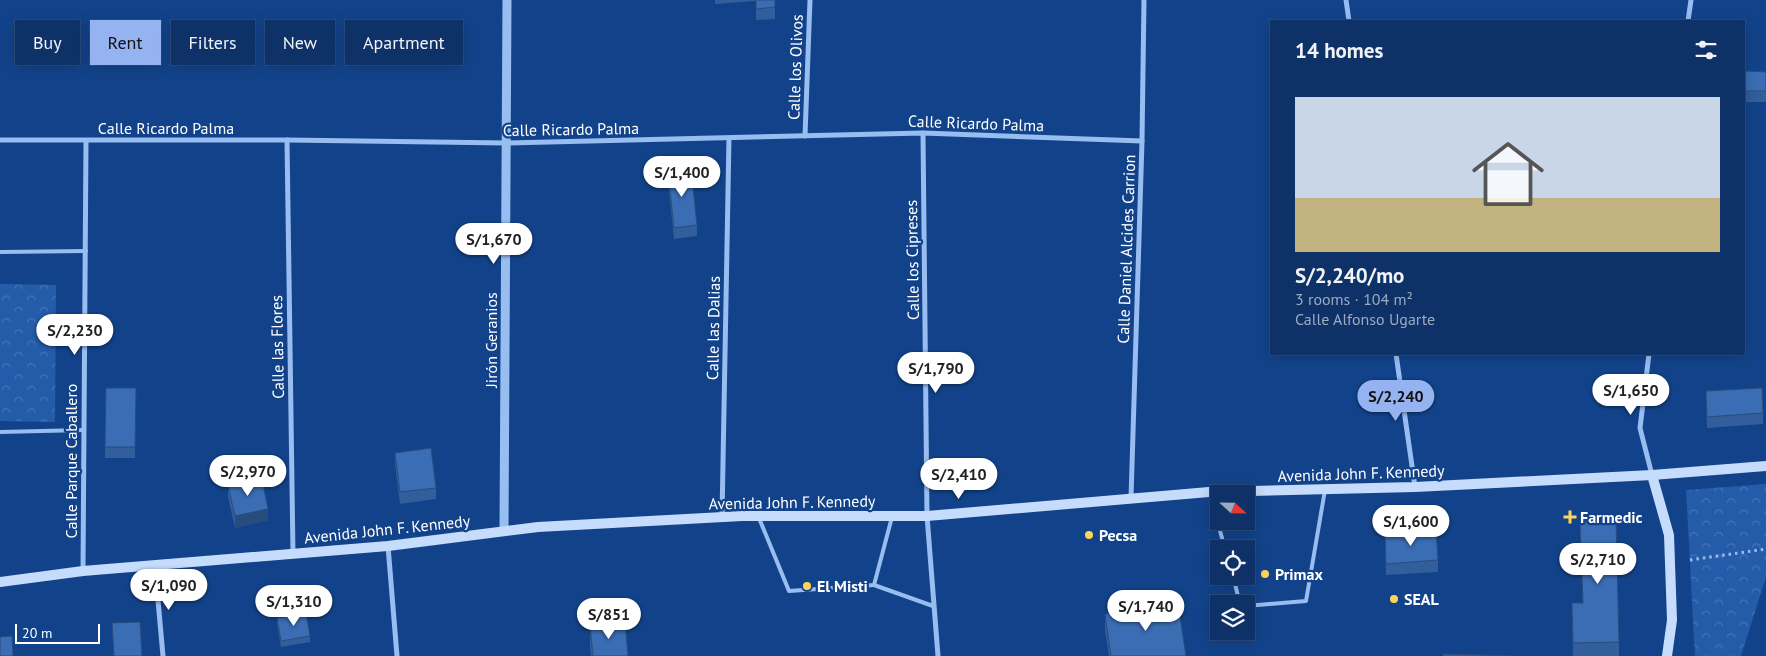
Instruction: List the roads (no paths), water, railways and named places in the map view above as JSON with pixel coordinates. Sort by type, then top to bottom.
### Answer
[{"type":"main road","name":"Avenida John F. Kennedy","points":[[0,582],[83,572],[388,546],[504,530],[759,516],[927,516],[1209,492],[1415,487],[1652,475],[1766,466]]},
{"type":"main road","points":[[1652,475],[1669,534],[1672,620],[1667,656]]},
{"type":"street","name":"Jirón Geranios","points":[[504,530],[507,143],[506,0]]},
{"type":"street","name":"Calle los Olivos","points":[[805,136],[810,0]]},
{"type":"street","name":"Calle Daniel Alcides Carrion","points":[[1132,498],[1144,0]]},
{"type":"street","points":[[1346,0],[1349,20]]},
{"type":"street","points":[[1688,20],[1690,0]]},
{"type":"street","name":"Calle Ricardo Palma","points":[[0,140],[286,140],[507,143],[923,133],[1142,141]]},
{"type":"street","name":"Calle los Cipreses","points":[[923,133],[927,516],[938,656]]},
{"type":"street","name":"Calle las Dalias","points":[[722,518],[729,138]]},
{"type":"street","name":"Calle las Flores","points":[[286,140],[293,554]]},
{"type":"street","name":"Calle Parque Caballero","points":[[83,572],[86,141]]},
{"type":"street","points":[[1396,355],[1415,487]]},
{"type":"street","points":[[1649,355],[1640,428],[1652,475]]},
{"type":"street","points":[[388,546],[398,656]]},
{"type":"street","points":[[155,567],[162,656]]},
{"type":"lane","points":[[0,252],[86,251]]},
{"type":"lane","points":[[0,432],[84,430]]},
{"type":"lane","points":[[1255,605],[1306,601],[1325,489]]},
{"type":"lane","points":[[1209,492],[1222,540]]},
{"type":"lane","points":[[874,584],[892,515]]},
{"type":"lane","points":[[759,516],[789,590],[874,584],[933,606]]},
{"type":"place","name":"Farmedic","points":[[1570,517]]},
{"type":"place","name":"Pecsa","points":[[1089,535]]},
{"type":"place","name":"Primax","points":[[1265,574]]},
{"type":"place","name":"El Misti","points":[[807,586]]},
{"type":"place","name":"SEAL","points":[[1394,599]]}]
